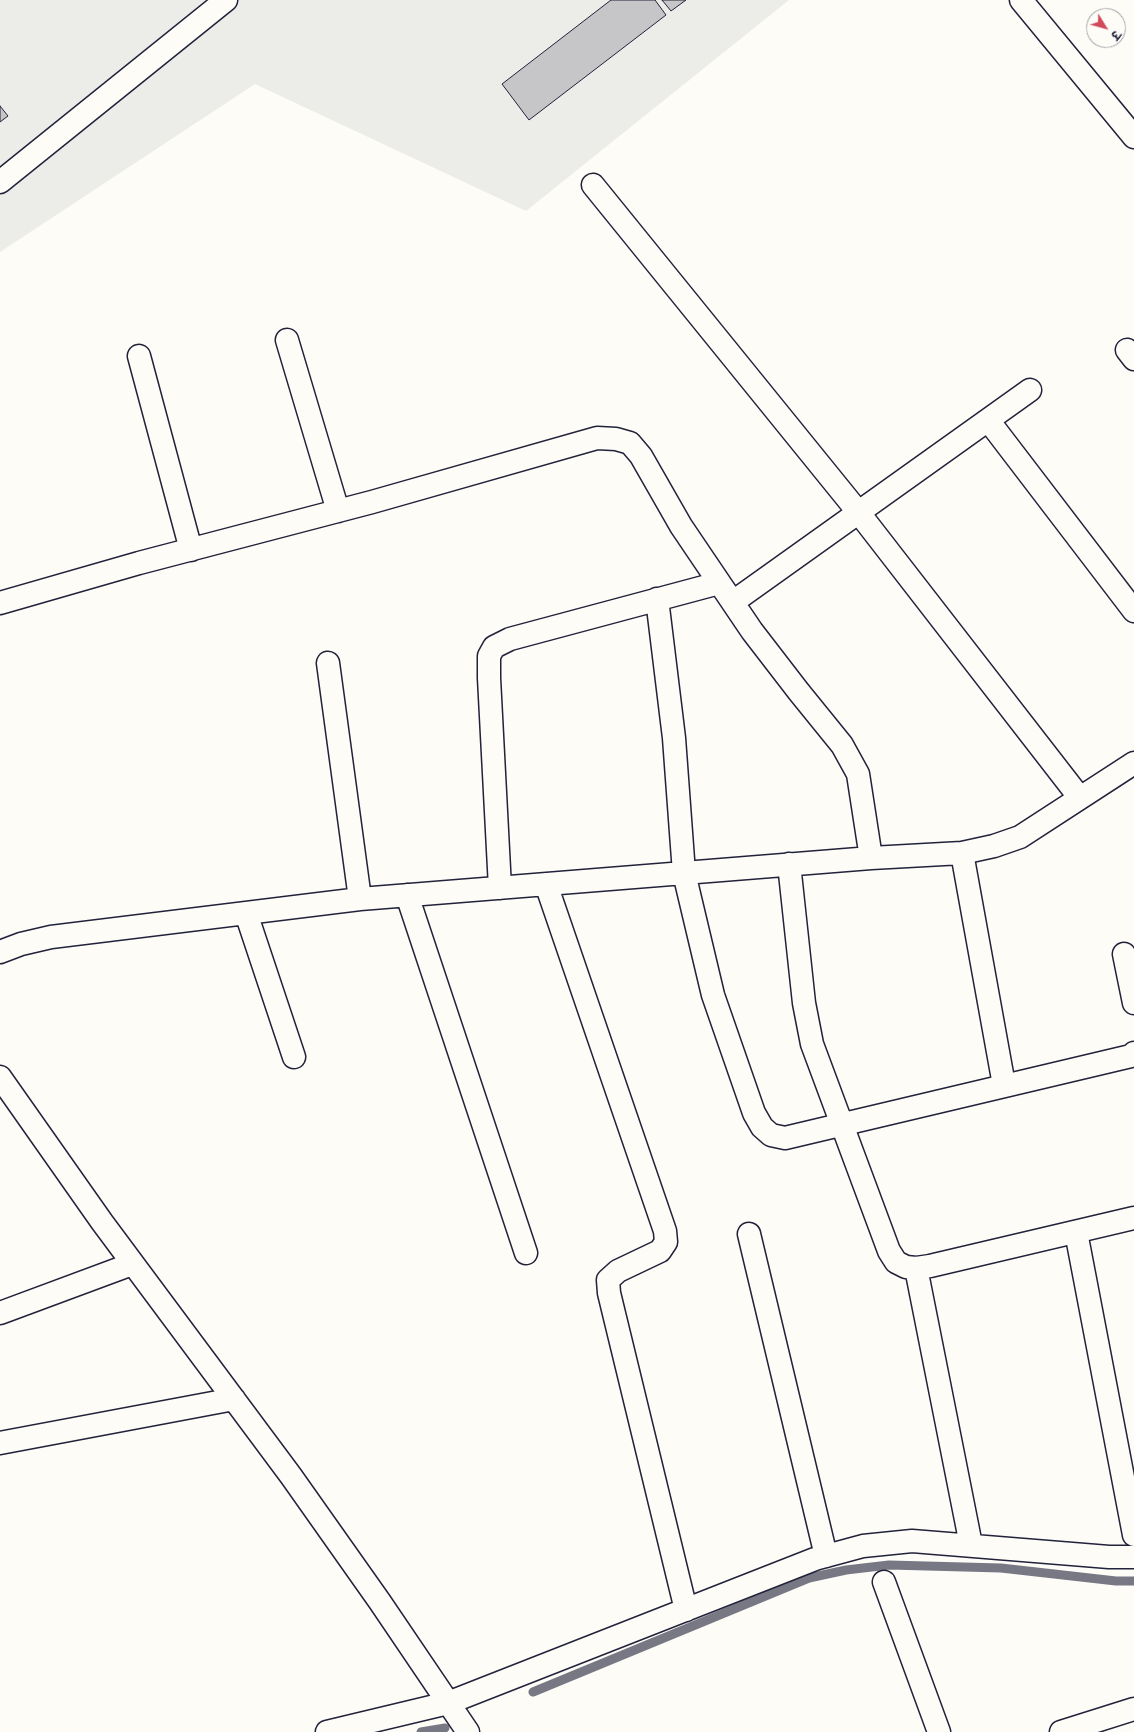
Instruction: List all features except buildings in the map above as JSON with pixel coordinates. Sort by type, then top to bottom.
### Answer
[{"type":"street","points":[[0,182],[226,0]]},
{"type":"street","points":[[1021,0],[1134,137]]},
{"type":"street","points":[[593,185],[859,513],[1080,798]]},
{"type":"street","points":[[287,340],[338,512]]},
{"type":"street","points":[[139,356],[191,550]]},
{"type":"street","points":[[733,602],[1030,390]]},
{"type":"street","points":[[988,420],[1134,611]]},
{"type":"street","points":[[0,603],[191,550],[338,512],[597,438],[616,439],[630,443],[641,456],[681,526],[752,631],[842,745],[858,774],[871,858]]},
{"type":"street","points":[[500,888],[488,678],[489,656],[494,648],[510,639],[719,583]]},
{"type":"street","points":[[657,599],[674,738],[684,873],[713,995],[754,1113],[762,1127],[771,1135],[785,1138],[1131,1056],[1134,1053]]},
{"type":"street","points":[[328,663],[360,899]]},
{"type":"street","points":[[0,952],[21,944],[51,937],[360,899],[789,864],[962,853],[994,846],[1020,837],[1134,763]]},
{"type":"street","points":[[962,853],[1004,1085]]},
{"type":"street","points":[[789,864],[804,1003],[811,1037],[841,1125],[888,1251],[896,1262],[906,1267],[916,1268],[930,1266],[1134,1218]]},
{"type":"street","points":[[546,884],[665,1231],[666,1242],[660,1251],[618,1270],[608,1280],[608,1293],[686,1610]]},
{"type":"street","points":[[407,895],[526,1253]]},
{"type":"street","points":[[246,913],[294,1057]]},
{"type":"street","points":[[1124,954],[1134,1003]]},
{"type":"street","points":[[0,1077],[132,1264],[291,1476],[376,1595],[468,1732]]},
{"type":"street","points":[[1076,1232],[1134,1535]]},
{"type":"street","points":[[749,1234],[826,1556]]},
{"type":"street","points":[[0,1312],[132,1264]]},
{"type":"street","points":[[916,1268],[971,1545]]},
{"type":"street","points":[[0,1443],[234,1400]]},
{"type":"street","points":[[327,1732],[448,1703],[815,1559],[863,1546],[912,1541],[1109,1557],[1134,1557]]},
{"type":"street","points":[[884,1582],[939,1732]]},
{"type":"street","points":[[1060,1732],[1134,1709]]},
{"type":"shaded area","points":[[0,0],[789,0],[526,211],[255,84],[0,252]]},
{"type":"waterway","points":[[533,1692],[809,1578],[846,1570],[889,1565],[1001,1568],[1116,1581],[1134,1581]]},
{"type":"waterway","points":[[421,1732],[445,1728]]}]
